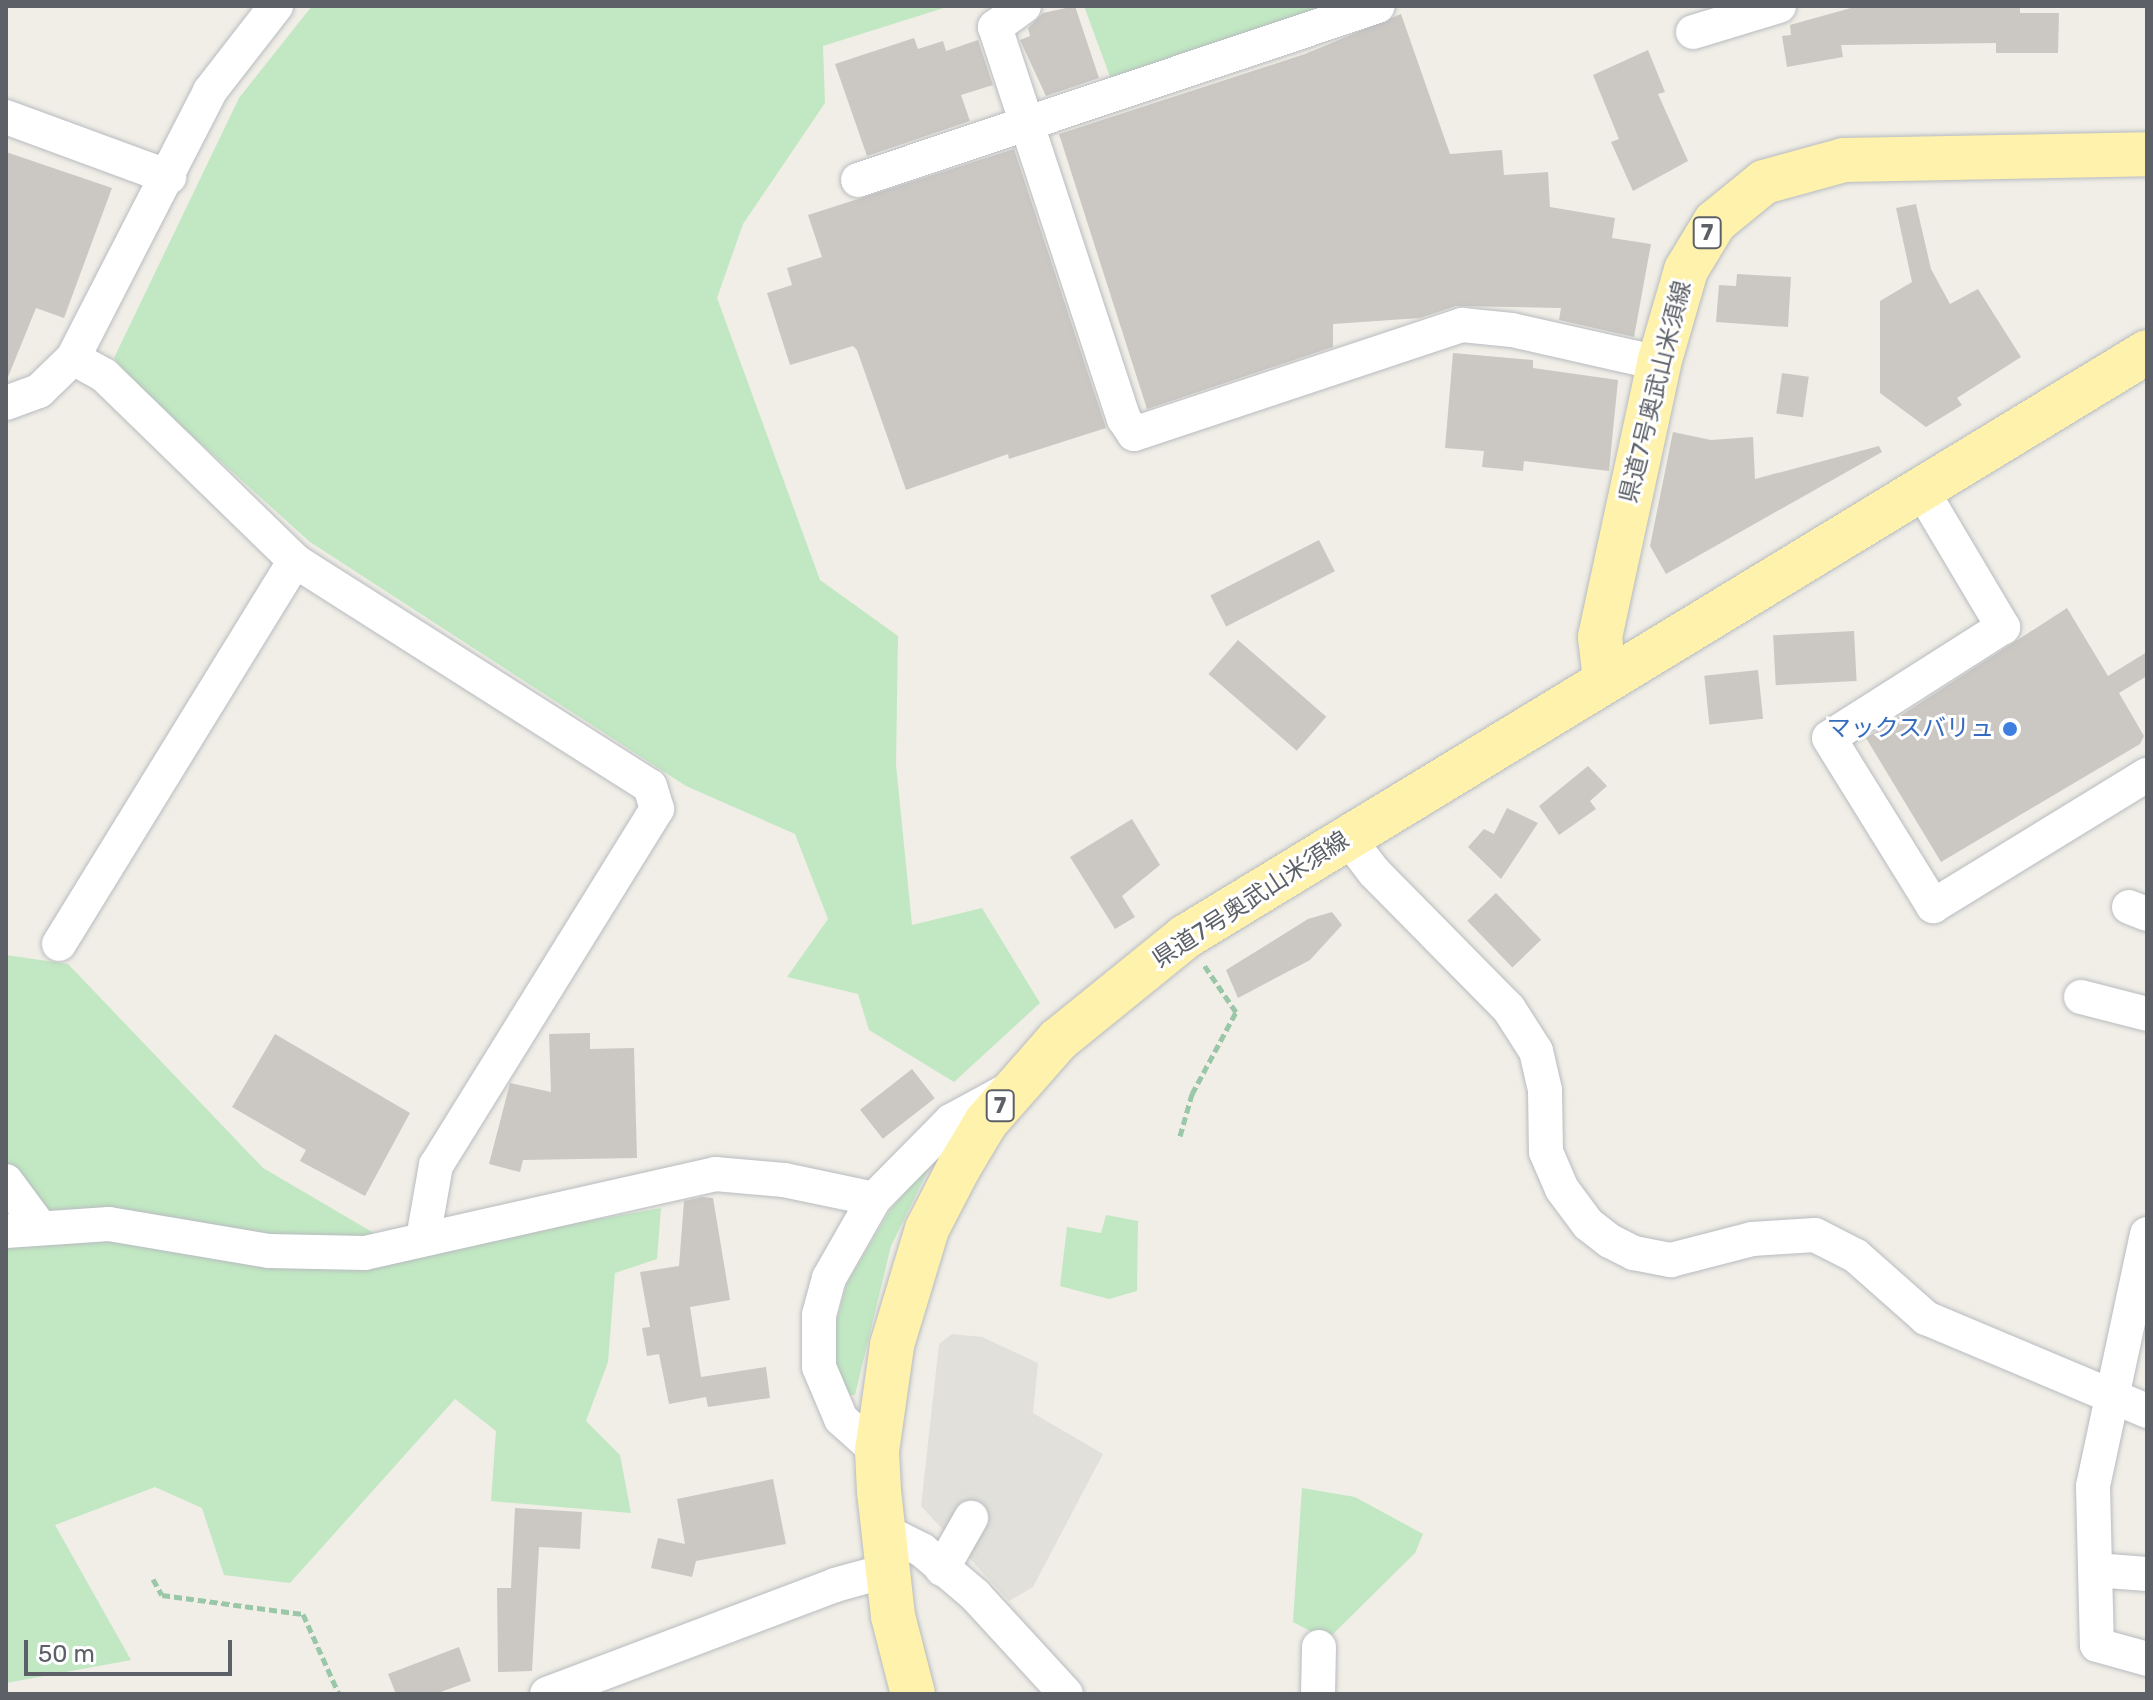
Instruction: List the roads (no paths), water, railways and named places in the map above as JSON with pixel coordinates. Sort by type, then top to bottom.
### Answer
[{"type":"main road","name":"県道7号奥武山米須線","points":[[1605,680],[1600,637],[1659,363],[1697,246],[1737,201],[1764,182],[1844,160],[2147,154]]},
{"type":"main road","name":"県道7号奥武山米須線","points":[[913,1694],[884,1551],[877,1451],[892,1345],[927,1229],[986,1122],[1058,1040],[1185,937],[2147,352]]},
{"type":"street","points":[[6,403],[39,391],[73,358],[169,177],[210,91],[276,6]]},
{"type":"street","points":[[1024,6],[995,27],[1124,419],[1134,434],[1462,325],[1512,330],[1659,363]]},
{"type":"street","points":[[858,180],[1378,6]]},
{"type":"street","points":[[1693,32],[1779,6]]},
{"type":"street","points":[[6,117],[169,177]]},
{"type":"street","points":[[73,358],[104,375],[295,561],[650,786],[657,809],[436,1165],[423,1239]]},
{"type":"street","points":[[1921,489],[2003,627],[1829,738],[1933,906],[2147,775]]},
{"type":"street","points":[[59,944],[295,561]]},
{"type":"street","points":[[1348,838],[1374,872],[1509,1009],[1536,1051],[1545,1090],[1546,1152],[1556,1177],[1588,1224],[1610,1241],[1634,1253],[1671,1260],[1752,1239],[1815,1235],[1856,1256],[1926,1318],[2114,1401],[2147,1411]]},
{"type":"street","points":[[2081,997],[2147,1014]]},
{"type":"street","points":[[877,1451],[841,1419],[828,1398],[817,1343],[829,1278],[874,1199],[951,1121],[1017,1085]]},
{"type":"street","points":[[6,1231],[39,1226],[109,1224],[269,1251],[365,1253],[715,1174],[784,1180],[874,1199]]},
{"type":"street","points":[[6,1181],[39,1226]]},
{"type":"street","points":[[2147,1234],[2114,1401],[2093,1486],[2097,1645],[2147,1659]]},
{"type":"street","points":[[942,1569],[971,1518]]},
{"type":"street","points":[[547,1694],[835,1585],[884,1551],[922,1550],[975,1595],[1066,1694]]},
{"type":"street","points":[[2095,1570],[2147,1574]]},
{"type":"street","points":[[1318,1694],[1319,1647]]},
{"type":"place","name":"マックスバリュ","points":[[2010,729]]}]
